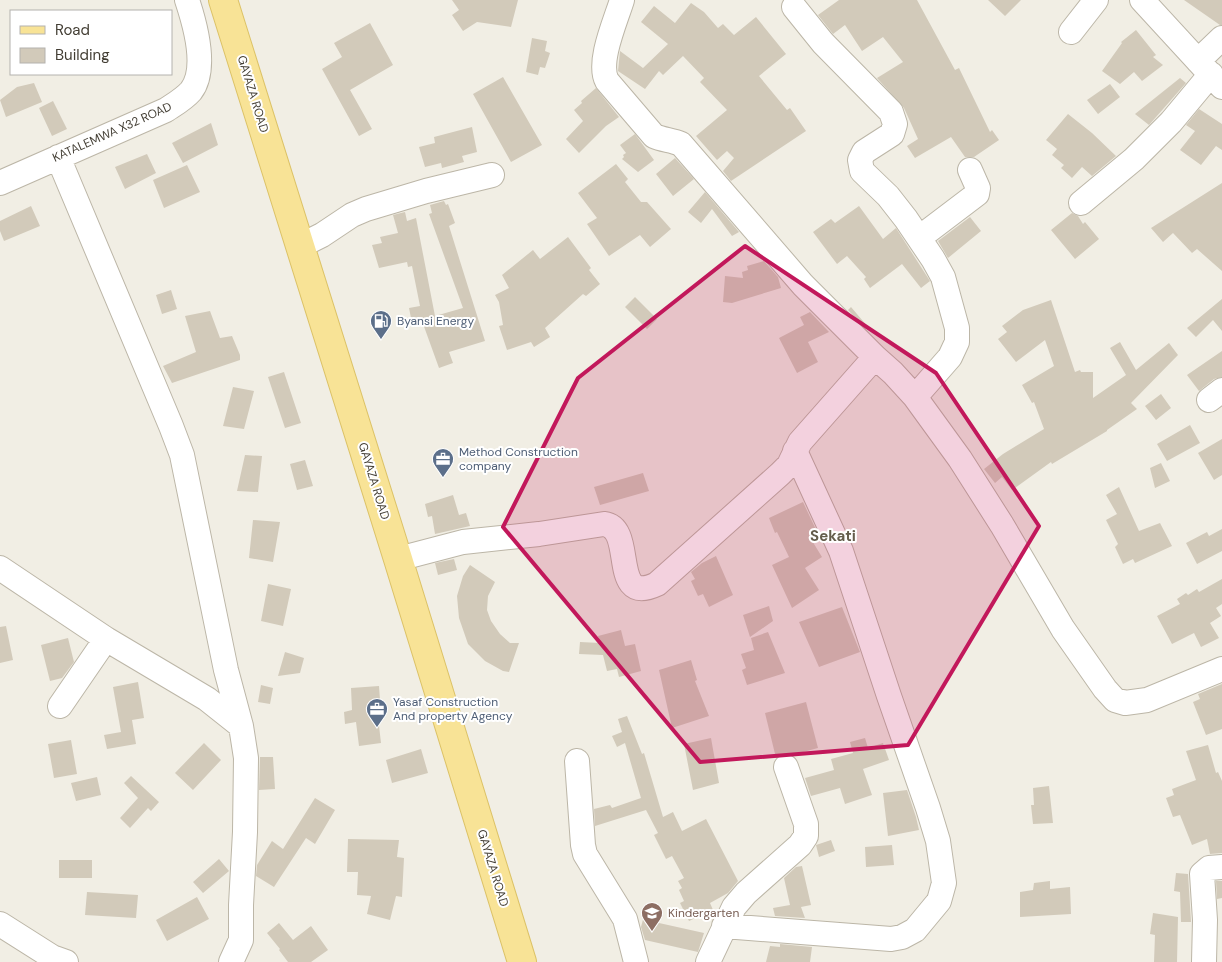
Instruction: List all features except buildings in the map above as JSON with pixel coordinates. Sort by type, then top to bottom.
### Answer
[{"type":"main road","name":"GAYAZA ROAD","points":[[223,0],[522,962]]},
{"type":"street","name":"KATALEMWA X32 ROAD","points":[[0,183],[166,110],[182,100],[192,90],[198,74],[200,56],[187,0]]},
{"type":"street","points":[[622,0],[603,62],[604,75],[607,81],[654,136],[681,144],[803,285],[875,357],[893,372],[915,397],[960,459],[1002,525],[1062,629],[1105,689],[1115,700],[1125,703],[1147,700],[1222,669]]},
{"type":"street","points":[[1071,32],[1096,0]]},
{"type":"street","points":[[1142,0],[1210,74]]},
{"type":"street","points":[[794,7],[823,43],[890,112],[895,124],[892,134],[864,152],[860,160],[862,171],[888,196],[919,238],[943,277],[957,328],[957,342],[950,356],[915,397]]},
{"type":"street","points":[[1081,204],[1134,159],[1171,122],[1210,74],[1222,38]]},
{"type":"street","points":[[58,156],[172,426],[182,456],[226,670],[242,726],[246,758],[245,832],[240,905],[241,940],[231,962]]},
{"type":"street","points":[[919,238],[977,194],[978,188],[970,170]]},
{"type":"street","points":[[300,246],[366,208],[492,175]]},
{"type":"street","points":[[398,559],[464,542],[610,524],[617,531],[627,577],[637,588],[650,588],[657,584],[789,465],[800,442],[875,357]]},
{"type":"street","points":[[724,926],[891,939],[902,937],[915,930],[922,923],[939,901],[944,883],[938,841],[928,808],[841,550],[795,451]]},
{"type":"street","points":[[0,568],[106,639],[207,699],[242,726]]},
{"type":"street","points":[[60,706],[106,639]]},
{"type":"street","points":[[577,761],[585,854],[625,918],[636,962]]},
{"type":"street","points":[[708,962],[734,907],[746,893],[800,845],[806,836],[806,824],[786,767]]},
{"type":"street","points":[[1204,962],[1205,920],[1202,874],[1208,868],[1222,867]]},
{"type":"street","points":[[0,924],[52,956],[66,962]]},
{"type":"highlighted area","points":[[745,246],[936,373],[1039,526],[908,745],[700,762],[503,527],[578,378]]},
{"type":"place","name":"Byansi Energy","points":[[381,340]]},
{"type":"place","name":"Method Construction company","points":[[443,478]]},
{"type":"place","name":"Yasaf Construction And property Agency","points":[[377,728]]},
{"type":"place","name":"Kindergarten","points":[[652,932]]},
{"type":"district","name":"Sekati","points":[[833,536]]}]
